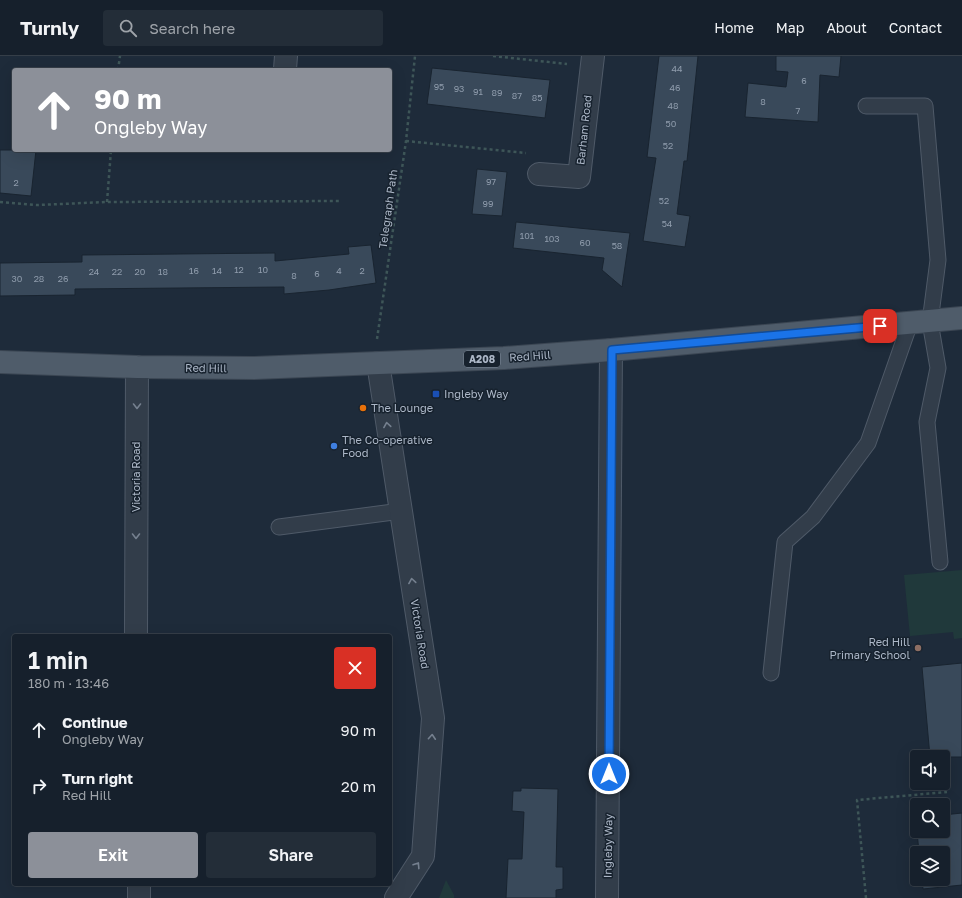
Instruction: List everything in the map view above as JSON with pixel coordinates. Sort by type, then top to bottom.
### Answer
[{"type":"main road","name":"Red Hill","points":[[0,362],[137,367],[254,368],[504,358],[612,350],[962,318]]},
{"type":"street","name":"Barham Road","points":[[539,174],[579,177],[592,61]]},
{"type":"street","name":"Ingleby Way","points":[[607,898],[612,350]]},
{"type":"street","name":"Victoria Road","points":[[376,363],[401,511],[433,718],[423,856],[396,898]]},
{"type":"street","name":"Victoria Road","points":[[136,634],[137,367]]},
{"type":"street","points":[[139,886],[139,898]]},
{"type":"lane","points":[[771,673],[785,542],[813,517],[868,443],[920,322],[938,260],[925,106],[866,106]]},
{"type":"lane","points":[[920,322],[938,368],[927,422],[940,562]]},
{"type":"lane","points":[[279,527],[401,511]]},
{"type":"path","points":[[118,68],[120,56]]},
{"type":"path","name":"Telegraph Path","points":[[376,363],[406,141],[415,56]]},
{"type":"path","points":[[492,56],[592,61]]},
{"type":"path","points":[[406,141],[526,153]]},
{"type":"path","points":[[107,202],[111,152]]},
{"type":"path","points":[[0,202],[37,205],[107,202],[341,201]]},
{"type":"path","points":[[866,898],[857,800],[947,792]]},
{"type":"green space","points":[[962,570],[962,638],[954,639],[953,632],[910,636],[904,575]]},
{"type":"green space","points":[[446,880],[454,895],[454,898],[439,898]]},
{"type":"building","points":[[659,56],[698,56],[687,161],[684,161],[677,214],[690,216],[685,247],[643,241],[656,158],[647,157]]},
{"type":"building","points":[[776,56],[841,56],[839,77],[820,75],[818,122],[745,117],[748,83],[786,87],[788,72],[776,71]]},
{"type":"building","points":[[432,68],[550,80],[545,118],[427,104]]},
{"type":"building","points":[[0,150],[12,150],[12,152],[36,152],[31,196],[0,193]]},
{"type":"building","points":[[477,169],[507,172],[502,216],[472,214]]},
{"type":"building","points":[[516,222],[630,233],[622,287],[602,270],[604,258],[513,248]]},
{"type":"building","points":[[371,245],[376,283],[329,290],[284,294],[284,287],[75,289],[75,295],[0,296],[0,263],[82,262],[82,255],[275,253],[275,261],[349,254],[348,247]]},
{"type":"building","points":[[962,663],[962,757],[950,757],[950,750],[929,750],[922,667]]},
{"type":"building","points":[[521,788],[558,789],[556,867],[563,867],[563,889],[556,890],[556,898],[506,898],[508,859],[522,859],[524,812],[512,811],[513,791],[521,791]]},
{"type":"building","points":[[962,813],[962,885],[923,889],[923,886],[950,886],[950,846],[918,846],[918,838],[950,838],[950,814]]},
{"type":"place","name":"Ingleby Way","points":[[436,394]]},
{"type":"place","name":"The Lounge","points":[[363,408]]},
{"type":"place","name":"The Co-operative Food","points":[[334,446]]},
{"type":"place","name":"Red Hill Primary School","points":[[918,648]]},
{"type":"route","points":[[609,774],[612,350],[880,326]]}]
